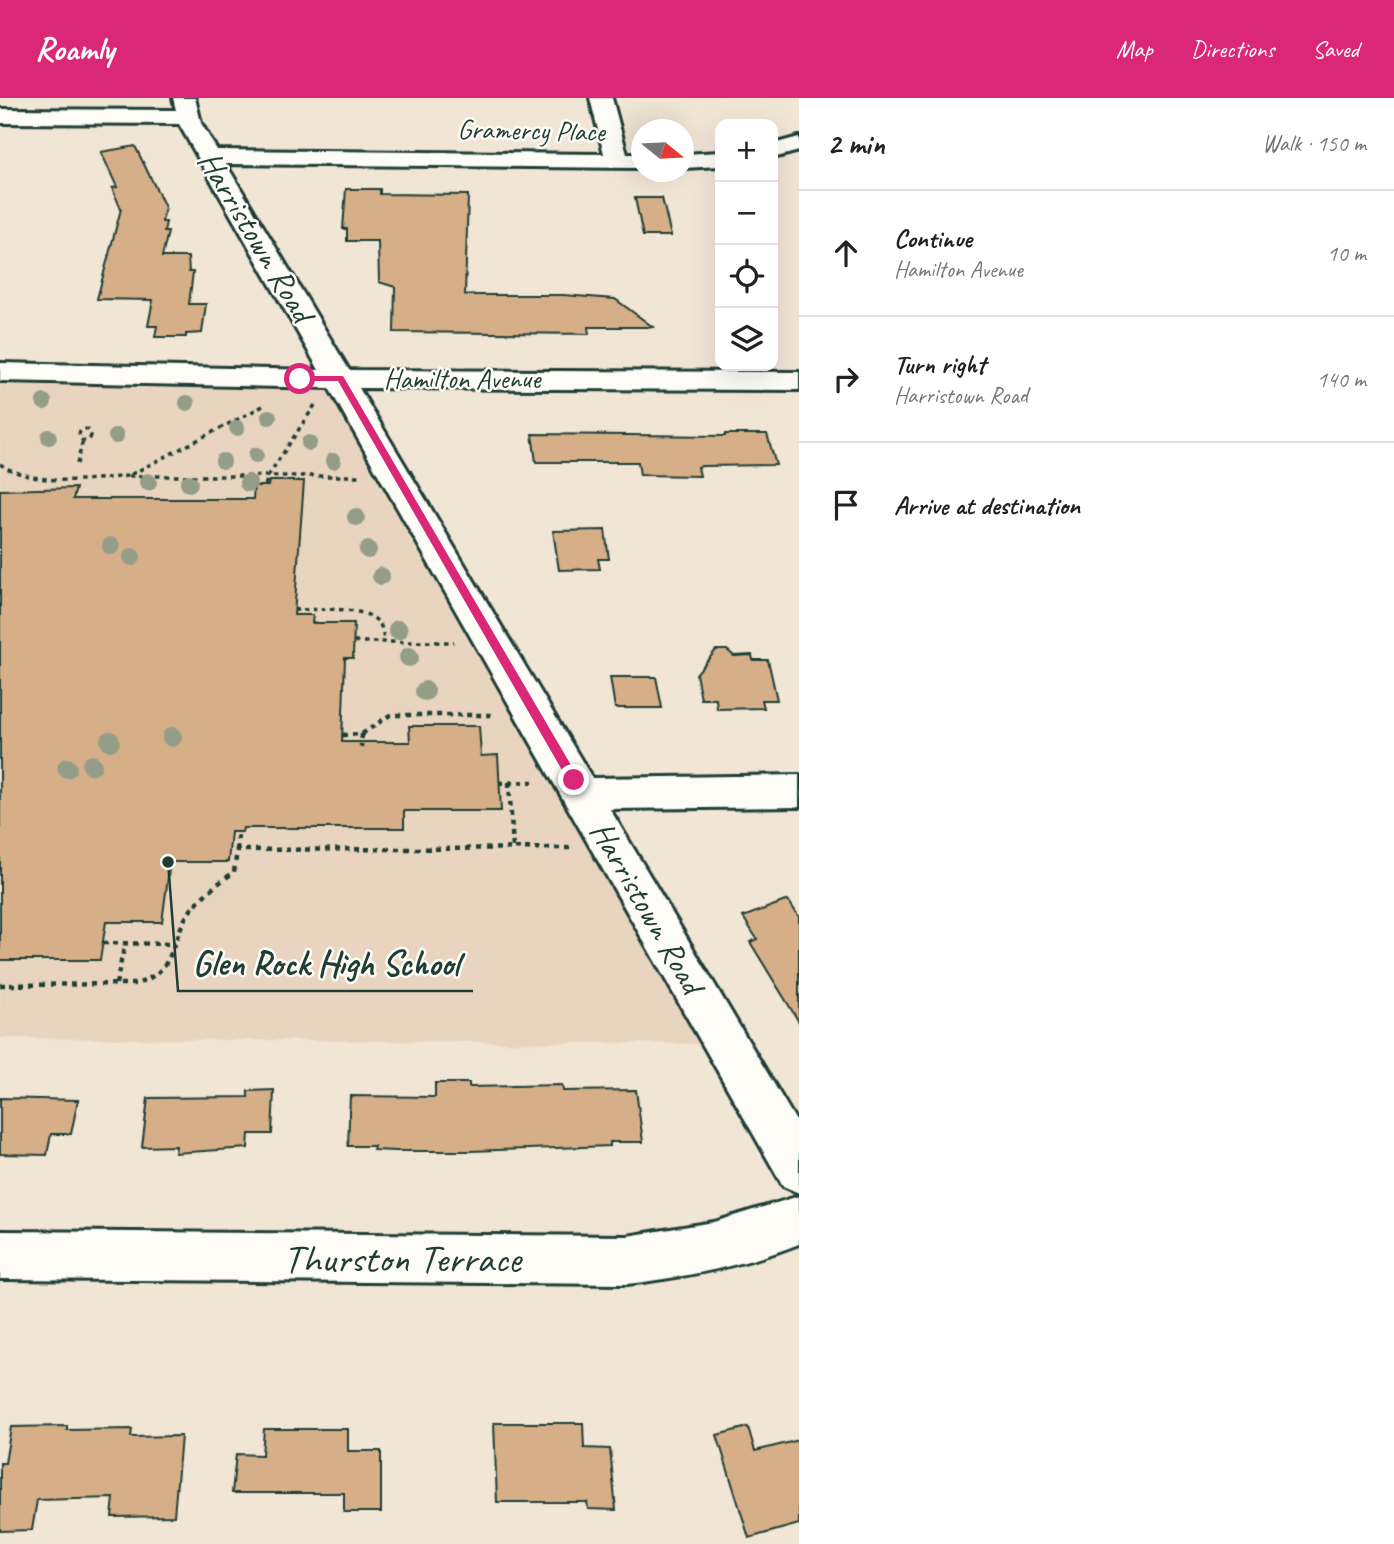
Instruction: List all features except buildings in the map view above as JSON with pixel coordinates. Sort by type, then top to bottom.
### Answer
[{"type":"street","points":[[601,98],[617,161]]},
{"type":"street","points":[[0,116],[186,107]]},
{"type":"street","name":"Harristown Road","points":[[186,107],[209,157],[330,388],[581,794],[799,1170]]},
{"type":"street","points":[[778,150],[799,144]]},
{"type":"street","name":"Gramercy Place","points":[[209,157],[631,161]]},
{"type":"street","points":[[694,160],[715,159]]},
{"type":"street","name":"Hamilton Avenue","points":[[0,372],[330,388],[799,381]]},
{"type":"street","points":[[581,794],[799,790]]},
{"type":"street","name":"Thurston Terrace","points":[[0,1255],[628,1261],[710,1249],[769,1233],[799,1220]]},
{"type":"path","points":[[265,486],[268,476],[330,388]]},
{"type":"path","points":[[128,476],[266,404]]},
{"type":"path","points":[[77,464],[83,440]]},
{"type":"path","points":[[0,464],[12,472],[30,477],[366,476],[360,466]]},
{"type":"path","points":[[295,610],[367,614],[379,623],[384,642]]},
{"type":"path","points":[[354,642],[458,642]]},
{"type":"path","points":[[342,735],[362,734],[390,715],[499,715]]},
{"type":"path","points":[[361,747],[362,734]]},
{"type":"path","points":[[509,782],[513,848]]},
{"type":"path","points":[[499,783],[537,782]]},
{"type":"path","points":[[0,985],[136,984],[154,978],[167,964],[187,916],[196,903],[234,872],[238,832]]},
{"type":"path","points":[[237,850],[573,848],[567,837]]},
{"type":"path","points":[[103,943],[175,944]]},
{"type":"path","points":[[116,984],[125,944]]},
{"type":"shaded area","points":[[0,372],[340,378],[726,1044],[0,1038]]},
{"type":"place","name":"Glen Rock High School","points":[[168,862]]},
{"type":"route","points":[[300,379],[340,378],[574,780]]}]
